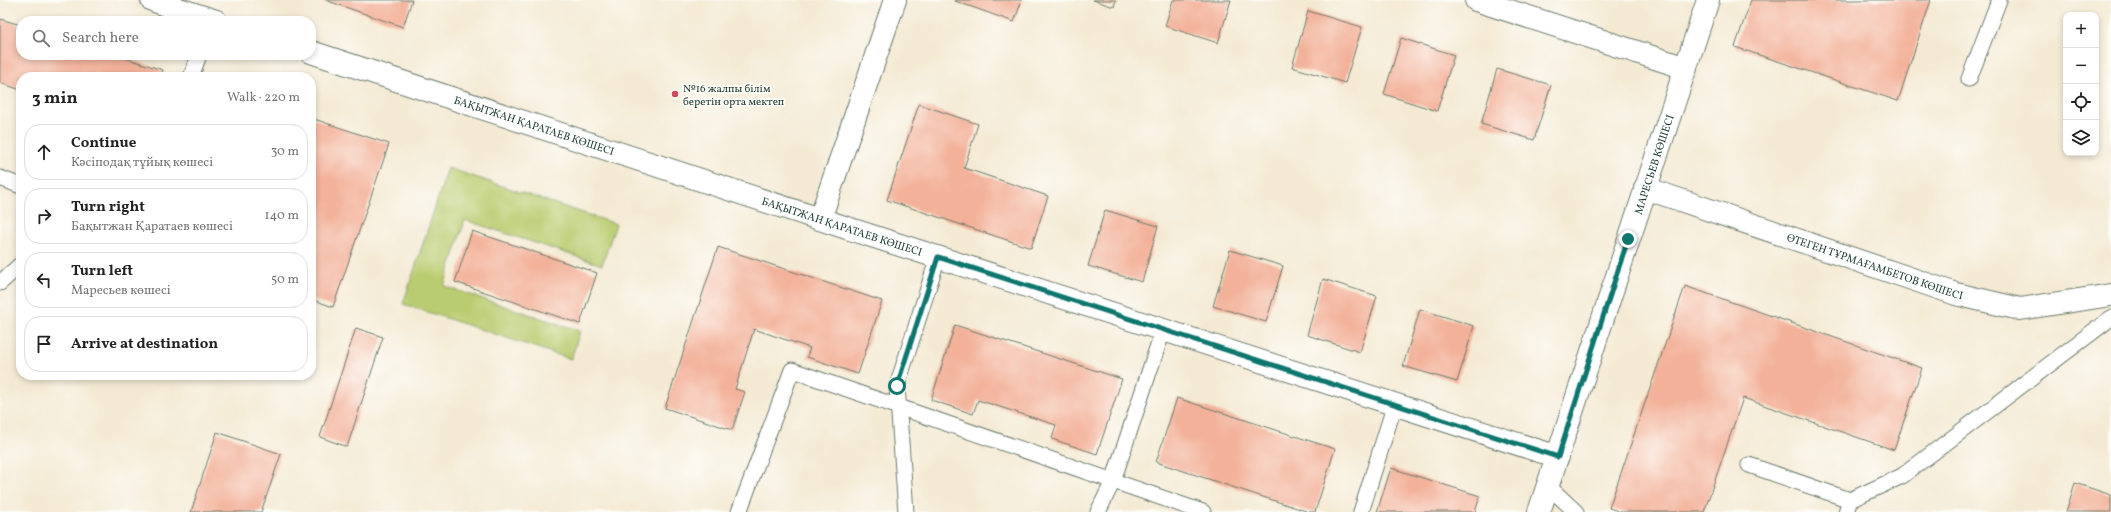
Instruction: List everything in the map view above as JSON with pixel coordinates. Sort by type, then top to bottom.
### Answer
[{"type":"street","points":[[820,219],[895,0]]},
{"type":"street","points":[[1476,0],[1686,68]]},
{"type":"street","name":"МАРЕСЬЕВ КӨШЕСІ","points":[[1539,512],[1708,0]]},
{"type":"street","points":[[160,1],[202,16]]},
{"type":"street","name":"БАҚЫТЖАН ҚАРАТАЕВ КӨШЕСІ","points":[[316,54],[820,219],[1558,457]]},
{"type":"street","name":"ӨТЕГЕН ТҰРМАҒАМБЕТОВ КӨШЕСІ","points":[[1645,188],[1956,294],[2020,309],[2111,295]]},
{"type":"lane","points":[[1969,79],[1999,0]]},
{"type":"lane","points":[[193,72],[197,60]]},
{"type":"lane","points":[[0,178],[16,184]]},
{"type":"lane","points":[[906,512],[897,386],[938,257]]},
{"type":"lane","points":[[0,283],[16,269]]},
{"type":"lane","points":[[1749,465],[1848,506],[1902,476],[2111,318]]},
{"type":"lane","points":[[1098,512],[1113,481],[1163,330]]},
{"type":"lane","points":[[739,512],[792,370],[1203,512]]},
{"type":"lane","points":[[1361,512],[1395,404]]},
{"type":"lane","points":[[1548,486],[1576,512]]},
{"type":"green space","points":[[448,168],[616,224],[602,265],[465,220],[444,286],[580,331],[571,359],[403,304]]},
{"type":"building","points":[[325,0],[412,0],[403,27]]},
{"type":"building","points":[[1022,0],[1014,22],[955,1]]},
{"type":"building","points":[[1093,0],[1116,0],[1114,7]]},
{"type":"building","points":[[1173,0],[1231,0],[1218,43],[1165,26]]},
{"type":"building","points":[[1751,0],[1931,0],[1898,101],[1735,47]]},
{"type":"building","points":[[1308,11],[1362,27],[1345,83],[1292,67]]},
{"type":"building","points":[[0,19],[16,24],[16,60],[131,60],[163,70],[162,72],[16,72],[16,88],[0,83]]},
{"type":"building","points":[[1401,38],[1454,55],[1437,111],[1384,94]]},
{"type":"building","points":[[1497,69],[1551,85],[1534,140],[1481,124]]},
{"type":"building","points":[[919,104],[978,124],[964,168],[1048,196],[1031,248],[887,200]]},
{"type":"building","points":[[316,120],[389,144],[333,307],[316,301]]},
{"type":"building","points":[[1105,210],[1158,226],[1142,282],[1088,266]]},
{"type":"building","points":[[472,231],[597,273],[580,324],[455,282]]},
{"type":"building","points":[[718,247],[882,301],[858,374],[807,357],[810,348],[754,329],[735,389],[745,392],[732,430],[665,408]]},
{"type":"building","points":[[1230,250],[1283,266],[1266,322],[1213,306]]},
{"type":"building","points":[[1323,279],[1377,296],[1360,352],[1307,335]]},
{"type":"building","points":[[1685,286],[1922,368],[1894,450],[1743,398],[1704,512],[1621,512],[1609,508]]},
{"type":"building","points":[[1420,309],[1474,326],[1457,382],[1403,366]]},
{"type":"building","points":[[955,325],[1122,379],[1097,454],[1052,439],[1056,425],[978,400],[973,414],[931,400]]},
{"type":"building","points":[[356,328],[383,337],[347,447],[320,437]]},
{"type":"building","points":[[1177,398],[1335,449],[1315,512],[1309,512],[1156,462]]},
{"type":"building","points":[[217,432],[281,454],[261,512],[191,512]]},
{"type":"building","points":[[1391,468],[1480,496],[1475,512],[1377,512]]},
{"type":"building","points":[[2075,483],[2111,495],[2111,512],[2066,512]]},
{"type":"place","name":"№16 жалпы білім беретін орта мектеп","points":[[675,94]]},
{"type":"route","points":[[897,386],[938,257],[1558,457],[1628,239]]}]
